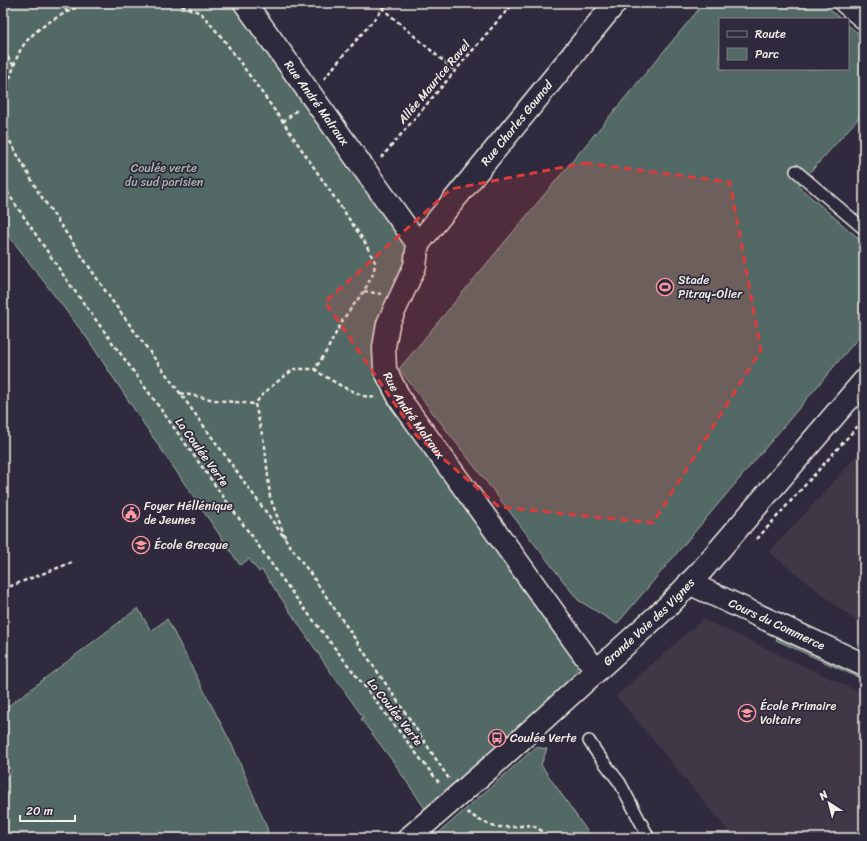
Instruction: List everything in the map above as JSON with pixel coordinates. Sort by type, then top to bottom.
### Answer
[{"type":"street","name":"Rue André Malraux","points":[[245,3],[418,244],[415,266],[388,324],[384,347],[385,370],[401,401],[596,671]]},
{"type":"street","name":"Rue Charles Gounod","points":[[418,244],[616,3]]},
{"type":"street","points":[[846,3],[864,18]]},
{"type":"street","name":"Grande Voie des Vignes","points":[[409,838],[669,605],[864,381]]},
{"type":"street","name":"Cours du Commerce","points":[[689,583],[864,665]]},
{"type":"lane","points":[[796,170],[864,229]]},
{"type":"lane","points":[[588,741],[620,782],[649,838]]},
{"type":"path","points":[[62,3],[67,12]]},
{"type":"path","points":[[3,98],[21,49],[31,36],[54,18],[86,3]]},
{"type":"path","points":[[175,3],[201,13],[224,40],[288,129],[364,241],[375,262],[374,272],[364,291],[344,318],[315,369]]},
{"type":"path","points":[[376,3],[455,71]]},
{"type":"path","points":[[312,96],[342,57],[388,3]]},
{"type":"path","name":"Allée Maurice Ravel","points":[[367,174],[514,3]]},
{"type":"path","points":[[3,51],[14,66]]},
{"type":"path","points":[[3,129],[39,193],[113,302],[315,580],[410,718],[442,767],[452,786],[453,799]]},
{"type":"path","name":"La Coulée Verte","points":[[3,186],[66,279],[293,594],[453,799],[478,820],[495,827],[532,825],[542,831],[549,838]]},
{"type":"path","points":[[254,404],[273,385],[294,369],[315,369],[343,387],[364,396],[401,401]]},
{"type":"path","points":[[180,393],[215,400],[254,404]]},
{"type":"path","points":[[254,404],[265,447],[270,497],[287,542]]},
{"type":"path","points":[[756,541],[864,419]]},
{"type":"path","points":[[3,589],[73,562]]},
{"type":"highlighted area","points":[[585,163],[730,182],[761,350],[653,523],[499,507],[416,435],[325,302],[451,189]]},
{"type":"shaded area","points":[[864,447],[864,628],[769,552]]},
{"type":"shaded area","name":"École Primaire Voltaire","points":[[703,619],[864,694],[864,838],[734,838],[616,696]]},
{"type":"green space","name":"Coulée verte du sud parisien","points":[[3,3],[238,3],[406,238],[410,254],[378,322],[373,345],[374,365],[577,660],[577,672],[574,678],[426,810],[398,768],[361,719],[363,717],[262,570],[259,572],[249,559],[240,565],[87,338],[3,228]]},
{"type":"green space","name":"Stade Pitray-Olier","points":[[704,3],[822,3],[840,18],[719,18],[719,70],[849,70],[849,26],[864,38],[864,112],[798,186],[864,243],[864,331],[617,624],[578,600],[399,369]]},
{"type":"green space","points":[[138,608],[151,631],[167,619],[234,749],[267,828],[269,838],[3,838],[3,781],[12,771],[3,762],[3,710]]},
{"type":"green space","points":[[778,635],[864,674],[864,680],[776,640]]},
{"type":"green space","points":[[536,747],[547,749],[541,765],[592,838],[433,838]]},
{"type":"place","name":"Stade Pitray-Olier","points":[[665,287]]},
{"type":"place","name":"Foyer Héllénique de Jeunes","points":[[131,513]]},
{"type":"place","name":"École Grecque","points":[[141,545]]},
{"type":"place","name":"École Primaire Voltaire","points":[[747,713]]},
{"type":"place","name":"Coulée Verte","points":[[497,738]]}]
